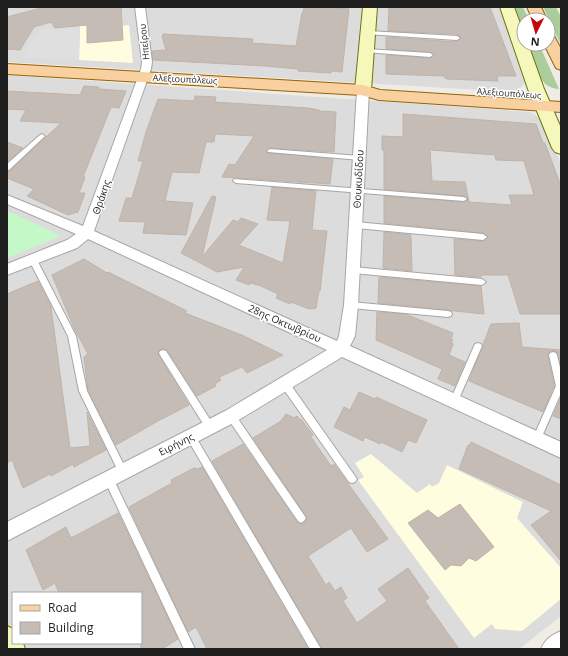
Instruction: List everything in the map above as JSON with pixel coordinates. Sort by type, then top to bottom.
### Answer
[{"type":"main road","name":"Θουκυδίδου","points":[[363,90],[370,7]]},
{"type":"main road","points":[[507,7],[552,101],[561,148]]},
{"type":"main road","points":[[555,52],[561,65]]},
{"type":"main road","name":"Αλεξιουπόλεως","points":[[7,69],[363,90],[378,94],[552,101]]},
{"type":"main road","points":[[7,641],[10,649]]},
{"type":"street","name":"Ηπείρου","points":[[140,7],[147,62],[144,77]]},
{"type":"street","name":"Θράκης","points":[[87,233],[144,77]]},
{"type":"street","name":"Θουκυδίδου","points":[[341,349],[347,336],[353,270],[363,90]]},
{"type":"street","name":"28ης Οκτωβρίου","points":[[7,199],[87,233],[561,450]]},
{"type":"street","points":[[7,270],[72,244],[87,233]]},
{"type":"street","name":"Ειρήνης","points":[[7,532],[231,416],[341,349]]},
{"type":"street","points":[[552,649],[561,641]]},
{"type":"lane","points":[[364,7],[370,7]]},
{"type":"lane","points":[[368,33],[457,38]]},
{"type":"lane","points":[[366,51],[430,56]]},
{"type":"lane","points":[[7,168],[42,136]]},
{"type":"lane","points":[[270,151],[360,158]]},
{"type":"lane","points":[[236,181],[464,199]]},
{"type":"lane","points":[[356,225],[483,237]]},
{"type":"lane","points":[[33,260],[72,336],[83,391],[116,475],[190,649]]},
{"type":"lane","points":[[353,270],[482,282]]},
{"type":"lane","points":[[350,304],[448,314]]},
{"type":"lane","points":[[454,400],[478,346]]},
{"type":"lane","points":[[163,352],[210,427]]},
{"type":"lane","points":[[537,438],[560,386],[553,355]]},
{"type":"lane","points":[[285,384],[352,479]]},
{"type":"lane","points":[[231,416],[301,518]]},
{"type":"lane","points":[[191,436],[316,649]]},
{"type":"shaded area","points":[[7,7],[500,7],[526,82],[516,92],[7,62]]},
{"type":"shaded area","points":[[120,21],[120,26],[129,25],[133,63],[79,60],[80,26]]},
{"type":"shaded area","points":[[80,26],[79,60],[22,57],[40,30]]},
{"type":"shaded area","points":[[7,75],[530,112],[543,120],[561,164],[561,616],[519,649],[7,649]]},
{"type":"shaded area","points":[[371,454],[417,493],[430,484],[432,487],[439,483],[447,465],[523,502],[517,518],[561,568],[561,599],[522,631],[495,629],[492,624],[474,638],[358,480],[364,477],[355,463]]},
{"type":"green space","points":[[512,7],[523,7],[525,12],[516,12],[516,17]]},
{"type":"green space","points":[[543,7],[556,7],[561,17],[561,45],[556,34],[556,12],[545,12]]},
{"type":"green space","points":[[530,52],[543,52],[559,89],[546,84],[541,79]]},
{"type":"green space","points":[[7,211],[58,234],[59,237],[7,258]]},
{"type":"building","points":[[45,7],[121,7],[123,40],[87,43],[87,25],[55,28],[51,22],[34,27],[20,50],[7,49],[7,17]]},
{"type":"building","points":[[304,7],[337,7],[349,9],[342,72],[331,71],[331,73],[298,71],[299,69],[265,66],[153,60],[152,51],[166,50],[162,36],[163,34],[253,39],[252,43],[296,46]]},
{"type":"building","points":[[389,7],[490,7],[516,76],[497,76],[498,81],[446,79],[444,76],[386,74],[386,55],[430,58],[434,55],[430,52],[386,49],[386,37],[457,42],[461,38],[457,34],[388,31]]},
{"type":"building","points":[[84,86],[99,87],[98,89],[126,91],[119,108],[111,107],[83,177],[85,177],[79,193],[85,193],[78,212],[68,215],[27,196],[34,189],[7,178],[7,172],[10,171],[61,123],[20,121],[26,110],[7,109],[7,91],[80,95]]},
{"type":"building","points":[[195,96],[216,97],[215,102],[308,108],[319,111],[336,112],[334,152],[270,148],[266,151],[268,153],[333,159],[330,184],[222,177],[229,164],[235,165],[254,136],[215,134],[214,142],[206,142],[199,173],[172,172],[165,201],[193,203],[186,235],[143,233],[145,222],[119,221],[126,198],[132,198],[143,161],[138,161],[146,132],[158,99],[194,101]]},
{"type":"building","points":[[403,114],[536,124],[543,143],[545,143],[561,186],[561,314],[520,314],[508,275],[481,275],[481,277],[455,275],[454,239],[483,241],[488,237],[484,233],[384,223],[384,196],[464,202],[468,199],[464,196],[384,189],[384,150],[382,150],[382,136],[403,137]],"holes":[[[430,150],[495,155],[496,160],[524,161],[534,195],[509,195],[512,205],[469,202],[465,182],[432,181]]]},
{"type":"building","points":[[7,142],[23,148],[7,162]]},
{"type":"building","points":[[272,187],[316,191],[312,230],[327,231],[320,291],[316,308],[309,309],[291,302],[290,304],[276,298],[278,294],[261,286],[251,283],[249,285],[236,280],[244,267],[217,272],[181,253],[212,196],[216,197],[202,257],[233,220],[238,222],[241,218],[258,224],[239,245],[283,263],[290,221],[267,220]]},
{"type":"building","points":[[384,232],[411,235],[412,271],[383,268]]},
{"type":"building","points":[[84,259],[107,273],[108,272],[187,311],[185,313],[244,336],[283,355],[247,373],[242,367],[219,377],[221,380],[215,384],[216,386],[197,396],[167,350],[160,350],[158,352],[159,356],[189,405],[116,445],[88,391],[84,357],[88,354],[74,328],[52,275]]},
{"type":"building","points":[[379,277],[481,286],[484,314],[378,303]]},
{"type":"building","points":[[38,281],[51,307],[70,448],[90,446],[87,412],[106,450],[74,467],[73,464],[51,476],[50,474],[23,488],[12,460],[7,463],[7,294]]},
{"type":"building","points":[[377,312],[405,314],[453,333],[451,339],[453,340],[451,343],[453,344],[449,355],[465,362],[455,386],[438,379],[442,369],[376,340]]},
{"type":"building","points":[[519,323],[522,347],[561,350],[561,365],[556,352],[553,351],[548,354],[554,386],[543,412],[469,381],[491,324]]},
{"type":"building","points":[[359,392],[375,399],[376,397],[427,420],[416,443],[408,440],[402,452],[381,442],[380,444],[365,437],[363,441],[334,427],[344,407],[350,410]]},
{"type":"building","points":[[561,397],[561,419],[553,416]]},
{"type":"building","points":[[286,414],[294,418],[297,416],[300,420],[301,419],[313,435],[311,437],[331,466],[334,464],[388,539],[367,552],[351,528],[308,556],[326,585],[329,582],[335,591],[341,587],[347,598],[343,601],[357,623],[387,601],[378,589],[408,568],[429,598],[425,601],[459,649],[322,649],[212,461],[243,444],[297,522],[302,524],[305,522],[307,517],[253,438],[281,421]]},
{"type":"building","points":[[471,442],[561,485],[561,561],[531,525],[551,511],[459,469],[468,445],[469,446]]},
{"type":"building","points":[[202,467],[308,649],[207,649],[196,627],[188,632],[129,507],[172,483],[171,480],[194,468],[197,469]]},
{"type":"building","points":[[460,504],[494,547],[476,561],[469,558],[461,566],[451,565],[445,570],[408,523],[428,510],[438,518]]},
{"type":"building","points":[[118,513],[178,639],[162,649],[141,649],[142,592],[59,592],[55,583],[43,590],[26,550],[66,527],[71,538]]}]
